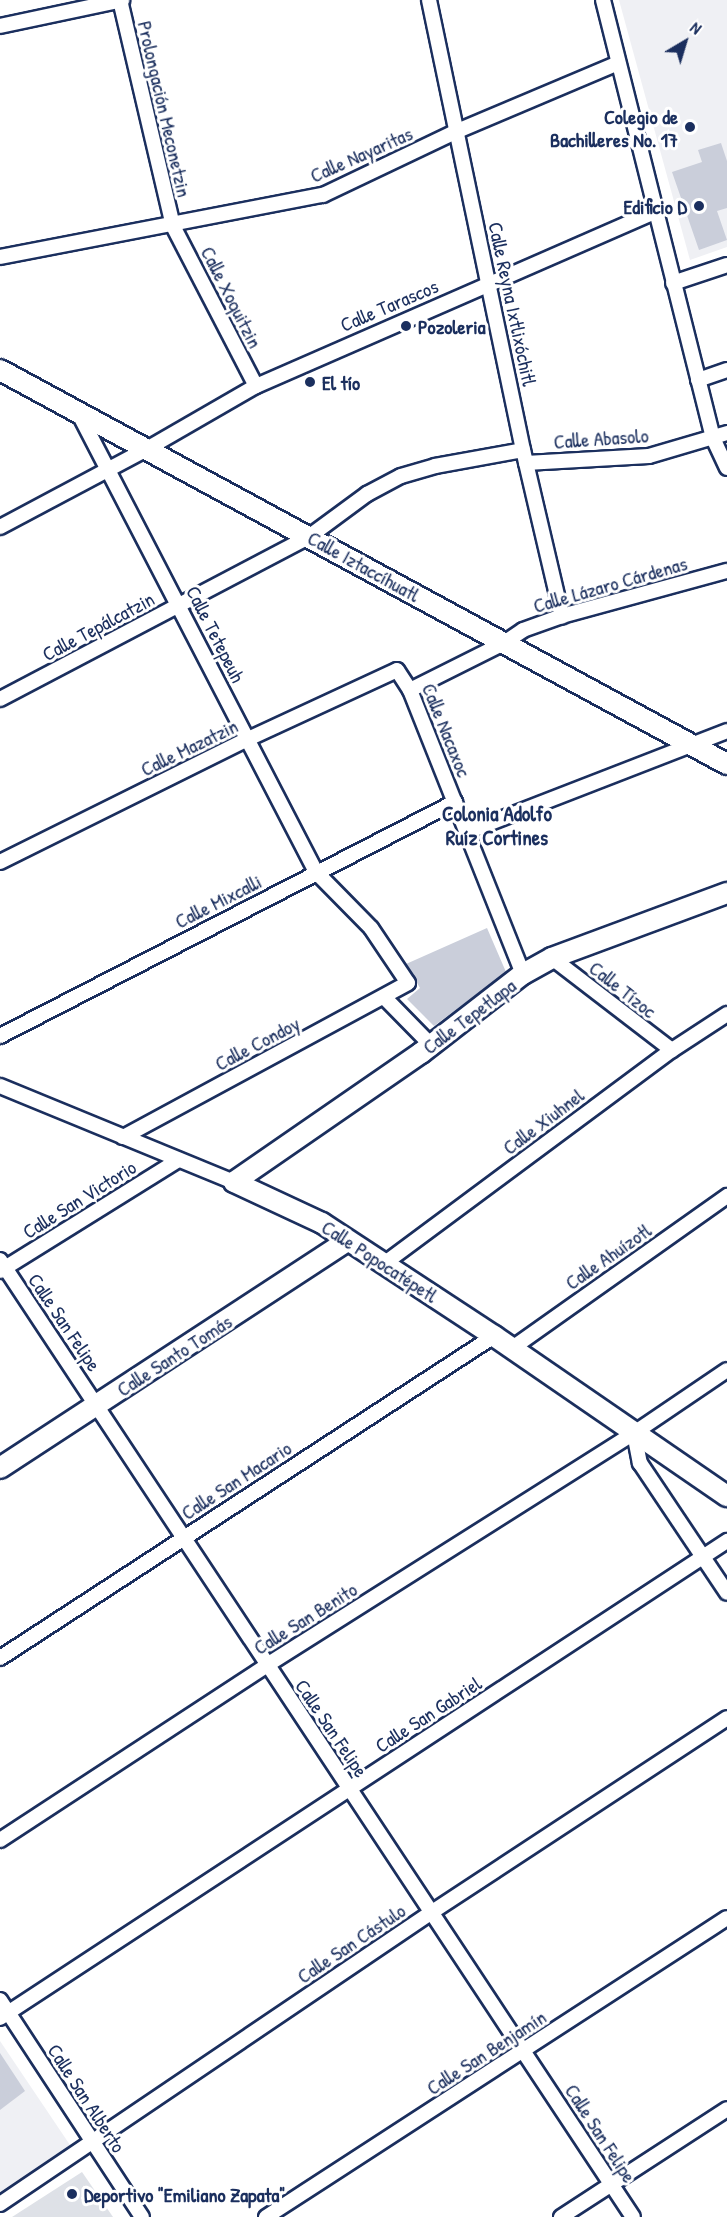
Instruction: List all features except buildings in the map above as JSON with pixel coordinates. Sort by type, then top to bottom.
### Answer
[{"type":"street","points":[[0,26],[121,0]]},
{"type":"street","name":"Prolongación Meconetzin","points":[[121,0],[173,226]]},
{"type":"street","name":"Calle Reyna Ixtlixóchitl","points":[[429,0],[525,457],[562,616]]},
{"type":"street","points":[[603,0],[713,438],[727,468]]},
{"type":"street","name":"Calle Nayaritas","points":[[0,257],[173,226],[323,195],[455,132],[618,63]]},
{"type":"street","name":"Calle Tarascos","points":[[0,527],[145,450],[256,386],[656,211]]},
{"type":"street","name":"Calle Xoquitzin","points":[[173,226],[256,386]]},
{"type":"street","points":[[673,283],[727,265]]},
{"type":"street","name":"Calle Iztaccíhuatl","points":[[0,370],[727,764]]},
{"type":"street","points":[[698,380],[727,370]]},
{"type":"street","name":"Calle Tetepeuh","points":[[79,414],[180,605],[316,872],[371,928],[408,983]]},
{"type":"street","name":"Calle Abasolo","points":[[310,536],[367,494],[401,476],[435,466],[525,457],[650,456],[727,433]]},
{"type":"street","name":"Calle Tepálcatzin","points":[[0,699],[310,536]]},
{"type":"street","name":"Calle Lázaro Cárdenas","points":[[411,690],[504,644],[523,630],[562,616],[727,571]]},
{"type":"street","name":"Calle Mazatzin","points":[[0,862],[248,739],[397,670]]},
{"type":"street","name":"Calle Nacaxoc","points":[[397,670],[411,690],[523,974]]},
{"type":"street","points":[[466,832],[727,731]]},
{"type":"street","name":"Calle Mixcalli","points":[[0,1036],[455,802]]},
{"type":"street","name":"Calle Tepetlapa","points":[[234,1182],[431,1045],[523,974],[552,958],[727,893]]},
{"type":"street","name":"Calle Tízoc","points":[[552,958],[672,1050]]},
{"type":"street","name":"Calle Condoy","points":[[123,1137],[408,983]]},
{"type":"street","points":[[384,997],[431,1045]]},
{"type":"street","name":"Calle Xiuhnel","points":[[385,1263],[672,1050],[727,1014]]},
{"type":"street","name":"Calle Popocatépetl","points":[[0,1086],[234,1182],[322,1223],[494,1336],[727,1496]]},
{"type":"street","name":"Calle San Victorio","points":[[2,1266],[178,1160]]},
{"type":"street","name":"Calle Ahuízotl","points":[[511,1348],[727,1196]]},
{"type":"street","name":"Calle Santo Tomás","points":[[0,1468],[347,1241]]},
{"type":"street","name":"Calle San Felipe","points":[[2,1266],[97,1405],[633,2217]]},
{"type":"street","name":"Calle San Macario","points":[[0,1658],[494,1336]]},
{"type":"street","name":"Calle San Benito","points":[[0,1840],[267,1665],[634,1433],[727,1370]]},
{"type":"street","points":[[634,1433],[640,1463],[727,1593]]},
{"type":"street","name":"Calle San Gabriel","points":[[4,2016],[727,1541]]},
{"type":"street","name":"Calle San Cástulo","points":[[0,2204],[432,1912],[727,1718]]},
{"type":"street","name":"Calle San Benjamín","points":[[266,2217],[727,1918]]},
{"type":"street","name":"Calle San Alberto","points":[[0,2000],[4,2016],[142,2217]]},
{"type":"street","points":[[561,2217],[727,2109]]},
{"type":"shaded area","name":"Colegio de Bachilleres No. 17","points":[[619,0],[727,0],[727,247],[690,260]]},
{"type":"shaded area","points":[[0,2041],[70,2145],[0,2192]]},
{"type":"shaded area","name":"Deportivo \"Emiliano Zapata\"","points":[[82,2172],[113,2217],[12,2217]]},
{"type":"place","name":"Colegio de Bachilleres No. 17","points":[[690,127]]},
{"type":"place","name":"Edificio D","points":[[699,206]]},
{"type":"place","name":"Pozoleria","points":[[406,326]]},
{"type":"place","name":"El tío","points":[[310,382]]},
{"type":"place","name":"Deportivo \"Emiliano Zapata\"","points":[[72,2194]]},
{"type":"district","name":"Colonia Adolfo Ruíz Cortines","points":[[497,826]]}]
